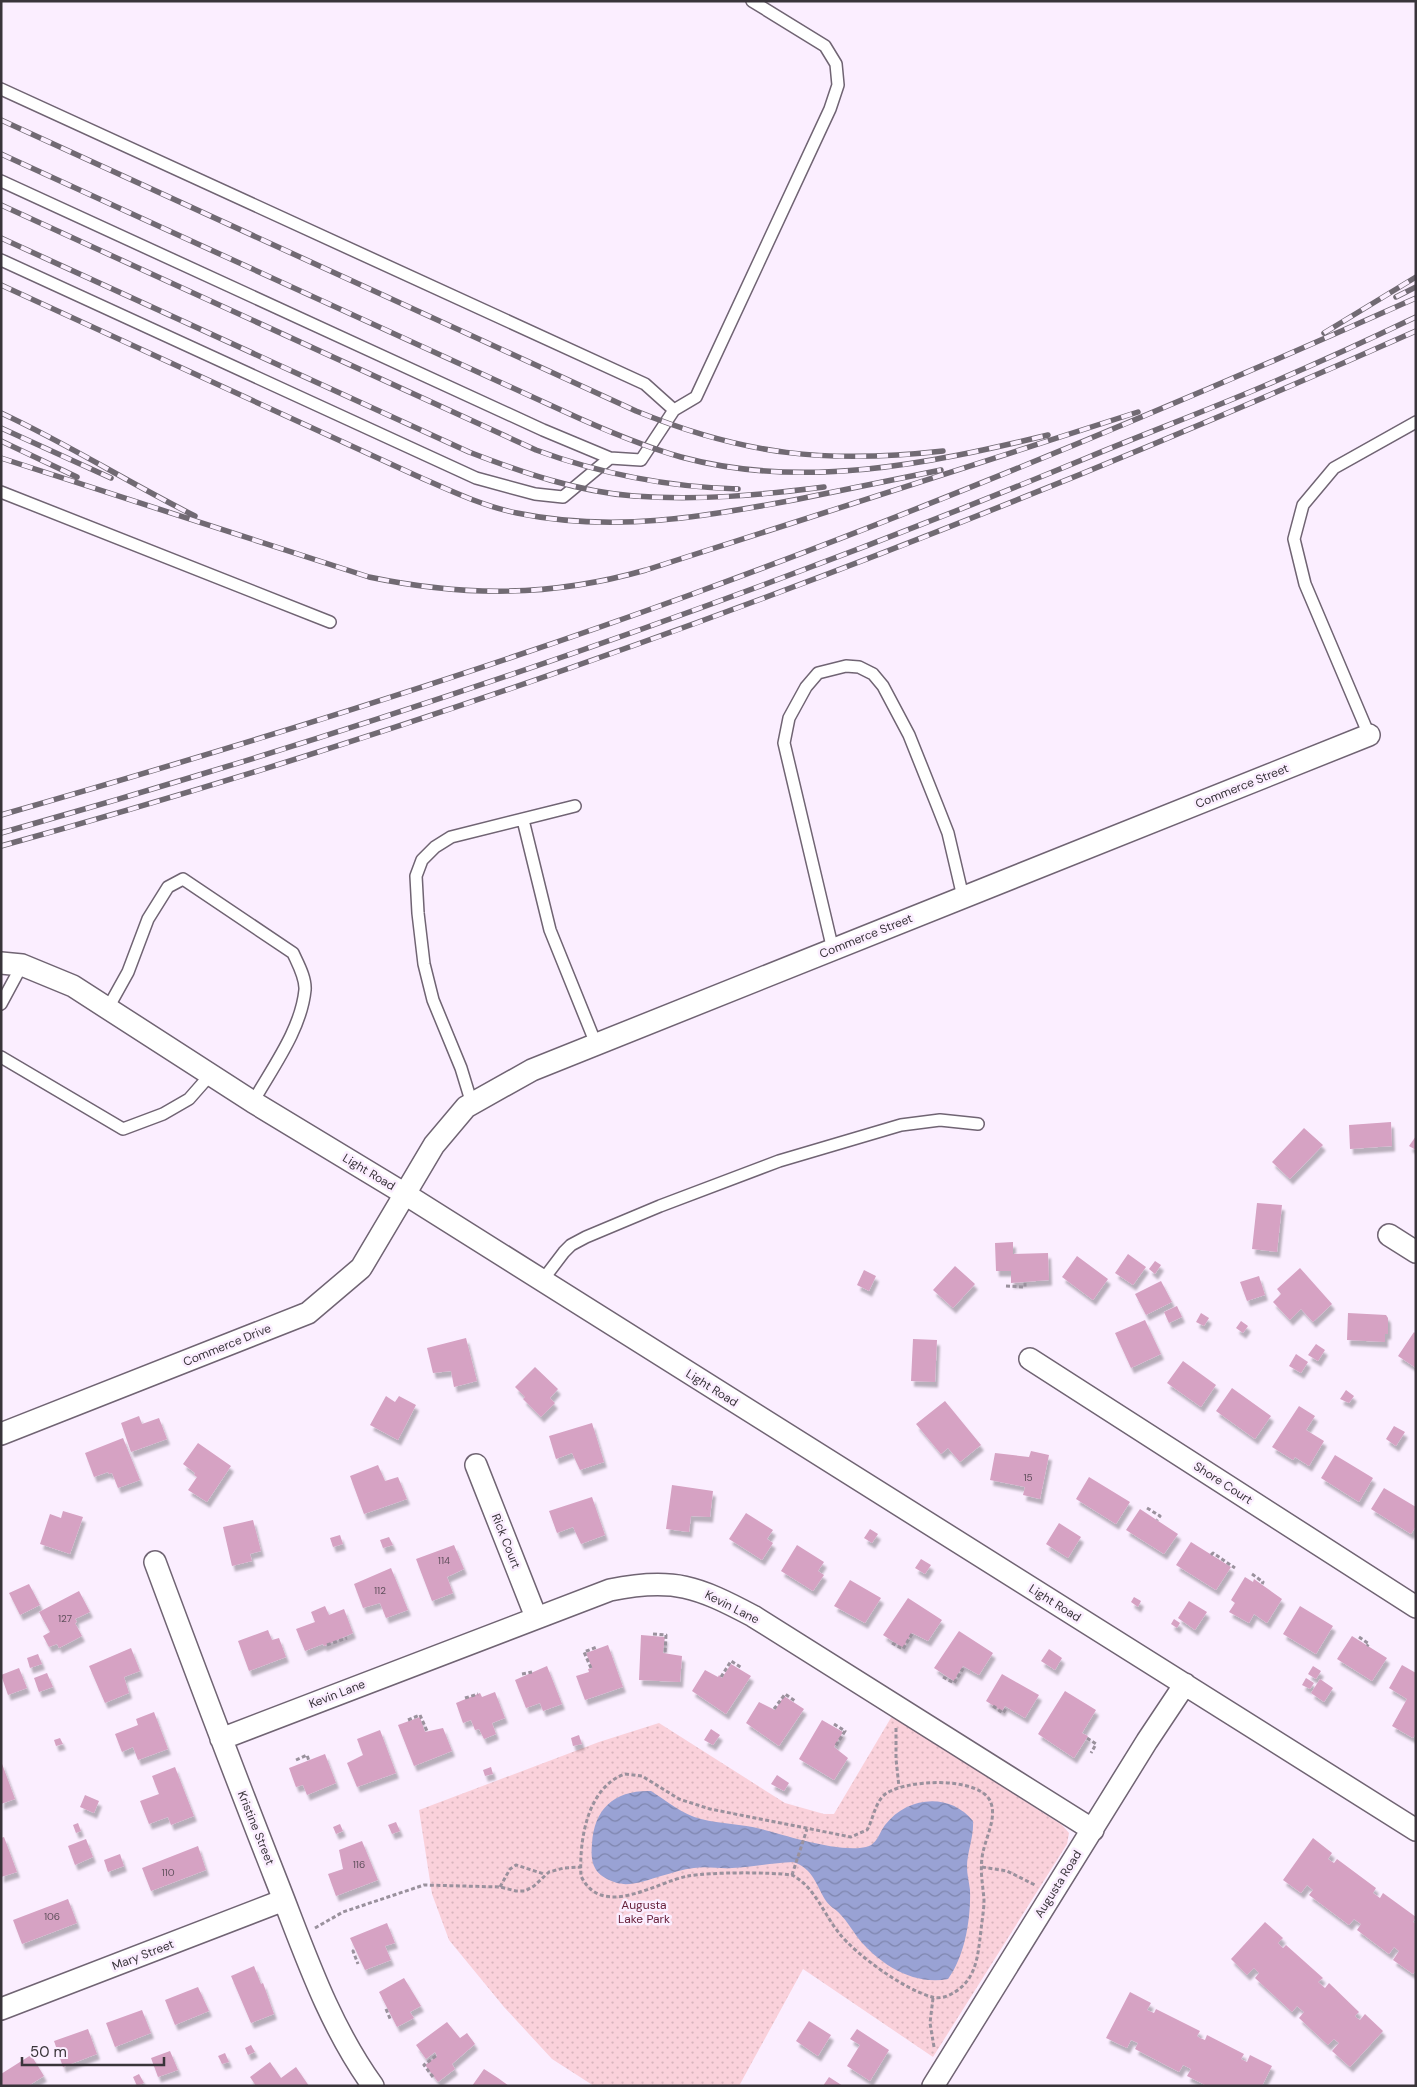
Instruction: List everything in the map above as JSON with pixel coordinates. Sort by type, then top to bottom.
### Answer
[{"type":"street","name":"Commerce Street","points":[[405,1194],[434,1144],[466,1107],[532,1070],[1369,735]]},
{"type":"street","name":"Light Road","points":[[1,963],[22,965],[73,986],[253,1102],[405,1194],[1185,1684],[1414,1825]]},
{"type":"street","name":"Commerce Drive","points":[[1,1434],[308,1313],[360,1268],[405,1194]]},
{"type":"street","points":[[1388,1235],[1416,1252]]},
{"type":"street","name":"Shore Court","points":[[1030,1359],[1416,1607]]},
{"type":"street","name":"Rick Court","points":[[476,1466],[536,1617]]},
{"type":"street","name":"Kristine Street","points":[[155,1562],[221,1739],[320,1993],[351,2055],[374,2086]]},
{"type":"street","name":"Kevin Lane","points":[[221,1739],[610,1590],[641,1584],[671,1584],[707,1592],[753,1616],[1093,1830]]},
{"type":"street","name":"Augusta Road","points":[[933,2086],[1185,1684]]},
{"type":"street","name":"Mary Street","points":[[1,2008],[284,1900]]},
{"type":"lane","points":[[1,181],[534,425],[610,458],[641,460],[674,410],[696,397],[830,108],[838,85],[836,64],[825,46],[752,1]]},
{"type":"lane","points":[[1,89],[645,384],[674,410]]},
{"type":"lane","points":[[1,260],[476,478],[535,494],[563,497],[610,458]]},
{"type":"lane","points":[[1369,735],[1305,584],[1294,539],[1302,505],[1334,468],[1416,422]]},
{"type":"lane","points":[[1,492],[330,622]]},
{"type":"lane","points":[[833,950],[784,743],[789,718],[806,687],[818,673],[830,668],[859,667],[873,674],[882,686],[909,735],[948,833],[962,897]]},
{"type":"lane","points":[[472,1104],[461,1068],[433,1000],[424,964],[416,876],[422,860],[435,847],[451,838],[575,806]]},
{"type":"lane","points":[[523,820],[550,930],[596,1044]]},
{"type":"lane","points":[[108,1008],[128,972],[148,919],[168,887],[182,879],[293,953],[301,972],[305,989],[296,1024],[253,1102]]},
{"type":"lane","points":[[1,1004],[22,965]]},
{"type":"lane","points":[[1,1057],[123,1129],[163,1114],[189,1099],[211,1074]]},
{"type":"lane","points":[[542,1281],[567,1249],[586,1237],[660,1206],[779,1161],[901,1125],[940,1120],[978,1124]]},
{"type":"path","points":[[1006,1286],[1025,1286],[1025,1282]]},
{"type":"path","points":[[1147,1508],[1160,1516],[1157,1520]]},
{"type":"path","points":[[1212,1555],[1213,1553],[1235,1568]]},
{"type":"path","points":[[1252,1574],[1263,1582],[1262,1584]]},
{"type":"path","points":[[653,1634],[666,1635],[665,1654]]},
{"type":"path","points":[[892,1643],[903,1650],[912,1634]]},
{"type":"path","points":[[327,1645],[347,1638]]},
{"type":"path","points":[[1359,1638],[1369,1644],[1368,1646]]},
{"type":"path","points":[[591,1668],[584,1652],[596,1647]]},
{"type":"path","points":[[721,1677],[731,1661],[742,1668]]},
{"type":"path","points":[[944,1677],[954,1683],[964,1667]]},
{"type":"path","points":[[522,1674],[532,1670],[532,1672]]},
{"type":"path","points":[[465,1698],[478,1694]]},
{"type":"path","points":[[774,1710],[784,1694],[795,1701]]},
{"type":"path","points":[[993,1706],[1004,1713],[1007,1707]]},
{"type":"path","points":[[408,1720],[420,1715],[427,1731]]},
{"type":"path","points":[[899,1722],[895,1732],[899,1787]]},
{"type":"path","points":[[834,1724],[845,1732],[835,1747]]},
{"type":"path","points":[[1086,1738],[1096,1744],[1091,1753]]},
{"type":"path","points":[[296,1760],[306,1755],[309,1761]]},
{"type":"path","points":[[626,1774],[642,1776],[667,1793],[692,1804],[807,1829],[851,1836],[863,1833],[869,1828],[884,1795],[899,1787],[911,1784],[958,1784],[977,1790],[988,1797],[993,1815],[984,1848],[982,1867],[984,1902],[975,1968],[970,1977],[958,1990],[942,1998],[933,1998],[911,1988],[862,1956],[839,1933],[805,1883],[792,1875],[687,1876],[636,1894],[610,1897],[599,1894],[585,1884],[581,1876],[580,1867],[584,1832],[590,1812],[605,1788],[615,1778],[626,1774]]},
{"type":"path","points":[[792,1875],[807,1829]]},
{"type":"path","points":[[500,1887],[510,1870],[516,1865],[544,1874]]},
{"type":"path","points":[[308,1932],[343,1912],[424,1885],[500,1887],[525,1891],[534,1886],[544,1874],[564,1868],[580,1867]]},
{"type":"path","points":[[982,1867],[1007,1871],[1039,1888]]},
{"type":"path","points":[[354,1950],[358,1964]]},
{"type":"path","points":[[933,1998],[930,2022],[936,2051]]},
{"type":"path","points":[[386,2009],[391,2021]]},
{"type":"path","points":[[433,2077],[424,2065],[437,2056]]},
{"type":"green space","name":"Augusta Lake Park","points":[[892,1716],[1062,1825],[1069,1833],[1067,1844],[933,2057],[803,1969],[739,2086],[594,2086],[552,2059],[504,2007],[449,1940],[432,1894],[419,1810],[599,1742],[659,1723],[785,1803],[824,1814],[834,1814]]},
{"type":"water","points":[[651,1791],[681,1811],[694,1817],[754,1827],[814,1843],[842,1848],[870,1846],[894,1815],[916,1803],[929,1801],[953,1805],[973,1821],[967,1867],[970,1890],[968,1924],[963,1948],[954,1970],[948,1979],[923,1979],[898,1971],[887,1964],[867,1948],[843,1917],[828,1903],[810,1873],[793,1862],[732,1868],[704,1867],[678,1871],[628,1884],[617,1883],[604,1877],[596,1869],[592,1858],[594,1831],[597,1820],[602,1811],[617,1798],[627,1794]]},
{"type":"building","points":[[1391,1122],[1392,1146],[1350,1149],[1349,1125]]},
{"type":"building","points":[[1304,1128],[1323,1145],[1290,1179],[1272,1162]]},
{"type":"building","points":[[1416,1136],[1416,1150],[1409,1146]]},
{"type":"building","points":[[1257,1203],[1282,1205],[1277,1252],[1252,1249]]},
{"type":"building","points":[[1013,1242],[1013,1254],[1048,1253],[1049,1280],[1011,1283],[1011,1271],[996,1271],[995,1243]]},
{"type":"building","points":[[1128,1254],[1146,1267],[1133,1285],[1115,1273]]},
{"type":"building","points":[[1077,1256],[1108,1279],[1093,1300],[1062,1277]]},
{"type":"building","points":[[1155,1261],[1161,1265],[1155,1274],[1149,1269]]},
{"type":"building","points":[[955,1266],[975,1284],[953,1308],[933,1290]]},
{"type":"building","points":[[1300,1268],[1332,1304],[1313,1322],[1301,1309],[1290,1320],[1273,1302],[1281,1294],[1277,1289]]},
{"type":"building","points":[[864,1270],[876,1276],[869,1291],[857,1285]]},
{"type":"building","points":[[1259,1276],[1265,1295],[1247,1301],[1240,1282]]},
{"type":"building","points":[[1161,1281],[1172,1302],[1146,1315],[1135,1294]]},
{"type":"building","points":[[1177,1306],[1182,1317],[1169,1323],[1164,1312]]},
{"type":"building","points":[[1201,1313],[1209,1318],[1204,1326],[1196,1322]]},
{"type":"building","points":[[1348,1313],[1386,1315],[1388,1318],[1388,1334],[1385,1334],[1385,1342],[1347,1340]]},
{"type":"building","points":[[1145,1320],[1161,1354],[1131,1368],[1115,1333]]},
{"type":"building","points":[[1241,1321],[1248,1326],[1243,1333],[1236,1328]]},
{"type":"building","points":[[1414,1332],[1416,1334],[1416,1368],[1398,1356]]},
{"type":"building","points":[[466,1338],[477,1381],[454,1387],[451,1371],[433,1373],[427,1348]]},
{"type":"building","points":[[913,1339],[937,1340],[935,1382],[911,1381]]},
{"type":"building","points":[[1316,1344],[1325,1350],[1318,1361],[1308,1355]]},
{"type":"building","points":[[1296,1354],[1308,1362],[1301,1373],[1289,1366]]},
{"type":"building","points":[[1183,1361],[1216,1385],[1201,1407],[1167,1383]]},
{"type":"building","points":[[535,1367],[558,1389],[550,1398],[555,1403],[541,1417],[523,1399],[525,1397],[515,1387]]},
{"type":"building","points":[[1232,1388],[1271,1416],[1255,1439],[1216,1411]]},
{"type":"building","points":[[1346,1390],[1354,1396],[1349,1403],[1340,1399]]},
{"type":"building","points":[[386,1396],[395,1402],[399,1396],[416,1405],[398,1440],[370,1425]]},
{"type":"building","points":[[945,1401],[981,1445],[960,1462],[948,1448],[941,1454],[916,1424]]},
{"type":"building","points":[[1299,1406],[1315,1416],[1306,1430],[1324,1441],[1309,1466],[1295,1457],[1293,1460],[1272,1447]]},
{"type":"building","points":[[139,1416],[142,1424],[159,1418],[167,1439],[131,1452],[121,1423]]},
{"type":"building","points":[[592,1423],[604,1462],[580,1470],[572,1453],[556,1459],[549,1436]]},
{"type":"building","points":[[1394,1426],[1405,1432],[1396,1446],[1386,1439]]},
{"type":"building","points":[[123,1438],[140,1480],[118,1488],[112,1473],[109,1474],[108,1472],[94,1477],[85,1453]]},
{"type":"building","points":[[198,1443],[231,1466],[207,1502],[188,1490],[197,1477],[194,1475],[195,1473],[183,1464]]},
{"type":"building","points":[[1031,1451],[1049,1455],[1040,1499],[1023,1495],[1025,1487],[990,1480],[995,1453],[1029,1457]]},
{"type":"building","points":[[1335,1455],[1373,1478],[1359,1502],[1321,1478]]},
{"type":"building","points":[[378,1465],[385,1481],[398,1477],[407,1499],[364,1514],[350,1476]]},
{"type":"building","points":[[1089,1477],[1130,1502],[1116,1524],[1076,1499]]},
{"type":"building","points":[[672,1485],[713,1491],[710,1517],[691,1516],[689,1532],[666,1529]]},
{"type":"building","points":[[1384,1488],[1416,1507],[1416,1526],[1411,1534],[1371,1509]]},
{"type":"building","points":[[592,1497],[605,1535],[581,1544],[573,1527],[557,1533],[549,1511]]},
{"type":"building","points":[[1140,1509],[1178,1534],[1164,1554],[1126,1530]]},
{"type":"building","points":[[63,1511],[83,1517],[70,1554],[40,1544],[50,1514],[61,1518]]},
{"type":"building","points":[[746,1513],[773,1530],[767,1539],[773,1543],[762,1560],[729,1539]]},
{"type":"building","points":[[253,1520],[261,1551],[250,1554],[252,1561],[232,1566],[223,1527]]},
{"type":"building","points":[[1059,1523],[1081,1537],[1068,1558],[1046,1544]]},
{"type":"building","points":[[870,1529],[878,1534],[872,1543],[864,1538]]},
{"type":"building","points":[[340,1535],[343,1544],[333,1547],[330,1538]]},
{"type":"building","points":[[389,1537],[393,1545],[383,1548],[380,1540]]},
{"type":"building","points":[[1191,1542],[1231,1567],[1216,1590],[1176,1565]]},
{"type":"building","points":[[454,1545],[464,1569],[447,1577],[453,1593],[432,1601],[416,1559]]},
{"type":"building","points":[[797,1545],[824,1562],[818,1571],[824,1575],[813,1591],[781,1571]]},
{"type":"building","points":[[921,1559],[931,1565],[925,1574],[915,1568]]},
{"type":"building","points":[[391,1568],[408,1610],[386,1618],[380,1603],[363,1608],[354,1584]]},
{"type":"building","points":[[1245,1577],[1253,1582],[1254,1579],[1282,1599],[1267,1623],[1254,1614],[1249,1623],[1229,1612],[1235,1603],[1231,1600]]},
{"type":"building","points":[[850,1580],[881,1598],[865,1623],[834,1606]]},
{"type":"building","points":[[29,1584],[40,1605],[20,1615],[9,1593]]},
{"type":"building","points":[[79,1591],[90,1612],[75,1619],[77,1622],[75,1623],[82,1636],[59,1648],[57,1644],[49,1647],[43,1636],[50,1632],[39,1612]]},
{"type":"building","points":[[1134,1597],[1141,1601],[1138,1607],[1131,1602]]},
{"type":"building","points":[[908,1598],[942,1620],[928,1641],[912,1633],[903,1648],[883,1635]]},
{"type":"building","points":[[1189,1601],[1207,1612],[1195,1630],[1178,1618]]},
{"type":"building","points":[[325,1606],[329,1615],[344,1609],[353,1633],[324,1646],[323,1644],[305,1651],[296,1629],[315,1622],[311,1612]]},
{"type":"building","points":[[1300,1606],[1333,1626],[1316,1654],[1283,1634]]},
{"type":"building","points":[[1174,1619],[1180,1623],[1177,1628],[1171,1624]]},
{"type":"building","points":[[268,1630],[272,1640],[279,1638],[286,1657],[249,1671],[238,1641]]},
{"type":"building","points":[[959,1631],[993,1653],[979,1675],[963,1666],[954,1681],[934,1668]]},
{"type":"building","points":[[641,1635],[665,1637],[663,1653],[682,1656],[680,1682],[639,1680]]},
{"type":"building","points":[[1352,1636],[1387,1658],[1372,1681],[1337,1659]]},
{"type":"building","points":[[608,1645],[623,1687],[585,1700],[576,1676],[589,1672],[588,1669],[592,1668],[586,1653]]},
{"type":"building","points":[[131,1648],[140,1671],[124,1677],[129,1693],[105,1703],[89,1666]]},
{"type":"building","points":[[1049,1649],[1062,1658],[1055,1670],[1041,1661]]},
{"type":"building","points":[[38,1654],[42,1664],[30,1668],[27,1658]]},
{"type":"building","points":[[731,1664],[751,1676],[726,1714],[692,1691],[705,1670],[722,1678]]},
{"type":"building","points":[[1402,1665],[1416,1673],[1416,1733],[1413,1738],[1392,1726],[1407,1699],[1389,1688]]},
{"type":"building","points":[[547,1666],[562,1704],[543,1711],[540,1703],[526,1708],[515,1680]]},
{"type":"building","points":[[1313,1666],[1321,1671],[1316,1679],[1308,1674]]},
{"type":"building","points":[[19,1668],[27,1688],[8,1695],[1,1675]]},
{"type":"building","points":[[47,1673],[53,1687],[39,1692],[34,1678]]},
{"type":"building","points":[[1002,1674],[1039,1695],[1025,1718],[1005,1706],[1002,1711],[986,1701]]},
{"type":"building","points":[[1306,1678],[1314,1683],[1310,1689],[1302,1685]]},
{"type":"building","points":[[1320,1679],[1333,1688],[1324,1702],[1311,1693]]},
{"type":"building","points":[[1065,1691],[1096,1710],[1082,1733],[1088,1736],[1074,1758],[1038,1734]]},
{"type":"building","points":[[495,1692],[505,1718],[492,1723],[496,1734],[484,1739],[479,1729],[475,1730],[471,1720],[463,1723],[456,1703],[480,1693],[482,1697]]},
{"type":"building","points":[[784,1696],[804,1709],[779,1746],[746,1723],[759,1702],[775,1710]]},
{"type":"building","points":[[154,1712],[168,1749],[138,1760],[133,1747],[122,1752],[115,1734],[138,1725],[136,1719]]},
{"type":"building","points":[[420,1717],[425,1732],[443,1728],[452,1751],[414,1766],[398,1725]]},
{"type":"building","points":[[822,1720],[843,1732],[834,1747],[848,1758],[834,1780],[799,1759]]},
{"type":"building","points":[[711,1729],[720,1735],[713,1745],[704,1740]]},
{"type":"building","points":[[380,1730],[396,1773],[357,1787],[347,1763],[363,1755],[357,1739]]},
{"type":"building","points":[[579,1735],[582,1744],[573,1746],[571,1738]]},
{"type":"building","points":[[60,1738],[63,1744],[56,1746],[54,1740]]},
{"type":"building","points":[[325,1754],[336,1783],[307,1795],[303,1785],[296,1787],[289,1768]]},
{"type":"building","points":[[1,1761],[15,1799],[1,1804]]},
{"type":"building","points":[[175,1767],[194,1816],[171,1825],[168,1817],[149,1824],[140,1801],[159,1794],[152,1776]]},
{"type":"building","points":[[491,1767],[493,1774],[485,1776],[483,1770]]},
{"type":"building","points":[[777,1775],[789,1783],[784,1791],[771,1784]]},
{"type":"building","points":[[85,1795],[99,1801],[94,1813],[80,1807]]},
{"type":"building","points":[[396,1822],[400,1831],[392,1834],[388,1825]]},
{"type":"building","points":[[78,1823],[81,1831],[76,1833],[73,1825]]},
{"type":"building","points":[[340,1824],[343,1831],[336,1834],[333,1827]]},
{"type":"building","points":[[4,1837],[17,1872],[1,1877],[1,1838]]},
{"type":"building","points":[[1313,1838],[1332,1853],[1328,1859],[1334,1863],[1337,1859],[1376,1888],[1373,1893],[1380,1898],[1383,1893],[1416,1917],[1413,1922],[1416,1924],[1416,1970],[1413,1974],[1393,1960],[1399,1951],[1394,1947],[1389,1954],[1357,1930],[1361,1924],[1354,1919],[1349,1925],[1309,1895],[1313,1890],[1307,1885],[1301,1893],[1283,1880]]},
{"type":"building","points":[[86,1839],[93,1857],[75,1865],[68,1846]]},
{"type":"building","points":[[362,1841],[378,1880],[336,1896],[328,1874],[343,1869],[339,1850]]},
{"type":"building","points":[[198,1846],[206,1870],[151,1891],[142,1868]]},
{"type":"building","points":[[120,1854],[124,1866],[108,1872],[104,1860]]},
{"type":"building","points":[[68,1899],[77,1923],[22,1944],[13,1920]]},
{"type":"building","points":[[1265,1922],[1283,1938],[1278,1943],[1283,1948],[1286,1945],[1323,1978],[1318,1982],[1325,1988],[1329,1983],[1359,2012],[1355,2016],[1357,2018],[1360,2020],[1365,2014],[1383,2031],[1350,2067],[1332,2051],[1339,2043],[1334,2039],[1328,2045],[1299,2018],[1304,2012],[1297,2006],[1292,2012],[1255,1978],[1259,1973],[1254,1968],[1247,1975],[1231,1959]]},
{"type":"building","points":[[387,1923],[395,1943],[385,1946],[391,1960],[365,1970],[350,1938]]},
{"type":"building","points":[[254,1966],[261,1984],[263,1983],[274,2014],[251,2023],[231,1976]]},
{"type":"building","points":[[404,1978],[421,2006],[410,2012],[414,2018],[397,2027],[379,1992]]},
{"type":"building","points":[[198,1987],[209,2011],[175,2025],[165,2000]]},
{"type":"building","points":[[1130,1992],[1151,2003],[1147,2010],[1154,2013],[1156,2009],[1200,2031],[1197,2036],[1200,2038],[1205,2040],[1207,2035],[1244,2054],[1241,2059],[1247,2062],[1250,2055],[1272,2066],[1262,2086],[1207,2086],[1187,2076],[1191,2069],[1183,2065],[1179,2072],[1135,2049],[1138,2043],[1131,2040],[1127,2048],[1106,2038]]},
{"type":"building","points":[[142,2010],[151,2033],[115,2047],[106,2023]]},
{"type":"building","points":[[809,2021],[831,2035],[818,2056],[796,2041]]},
{"type":"building","points":[[447,2022],[460,2038],[467,2033],[475,2044],[452,2064],[455,2069],[438,2082],[425,2065],[437,2056],[435,2052],[426,2059],[416,2045]]},
{"type":"building","points":[[88,2029],[97,2054],[63,2067],[54,2041]]},
{"type":"building","points":[[857,2029],[889,2050],[870,2081],[847,2066],[860,2045],[850,2039]]},
{"type":"building","points":[[251,2045],[255,2052],[248,2055],[245,2048]]},
{"type":"building","points":[[170,2051],[178,2070],[158,2077],[151,2058]]},
{"type":"building","points":[[225,2053],[229,2062],[222,2064],[218,2056]]},
{"type":"building","points":[[31,2055],[44,2076],[28,2086],[2,2086],[1,2074]]},
{"type":"building","points":[[270,2062],[281,2078],[296,2067],[309,2086],[256,2086],[250,2077]]},
{"type":"building","points":[[484,2069],[498,2078],[509,2086],[472,2086]]},
{"type":"building","points":[[139,2074],[144,2083],[137,2086],[133,2077]]},
{"type":"building","points":[[829,2077],[843,2086],[823,2086]]},
{"type":"railway","points":[[1,120],[636,411],[675,426],[713,438],[750,446],[823,456],[901,455],[943,451]]},
{"type":"railway","points":[[1,154],[590,423],[635,442],[681,457],[727,467],[773,472],[819,472],[911,463],[1003,446],[1048,435]]},
{"type":"railway","points":[[1,205],[536,450],[585,466],[635,478],[712,488],[738,489]]},
{"type":"railway","points":[[1,238],[469,452],[550,480],[613,494],[681,498],[729,496],[824,487]]},
{"type":"railway","points":[[1324,333],[1416,277]]},
{"type":"railway","points":[[1,285],[441,487],[478,502],[517,513],[588,522],[623,522],[693,517],[764,506],[941,470]]},
{"type":"railway","points":[[1396,297],[1416,287]]},
{"type":"railway","points":[[1,815],[346,712],[517,656],[687,596],[871,527],[1145,416],[1416,298]]},
{"type":"railway","points":[[1,833],[277,751],[414,707],[686,613],[955,511],[1226,402],[1326,359],[1416,317]]},
{"type":"railway","points":[[1,846],[182,794],[362,738],[718,615],[894,549],[1069,479],[1416,331]]},
{"type":"railway","points":[[1,458],[369,577],[439,588],[508,591],[576,585],[646,570],[1138,412]]},
{"type":"railway","points":[[1,413],[195,516]]},
{"type":"railway","points":[[1,428],[111,478]]},
{"type":"railway","points":[[1,441],[77,477]]}]
